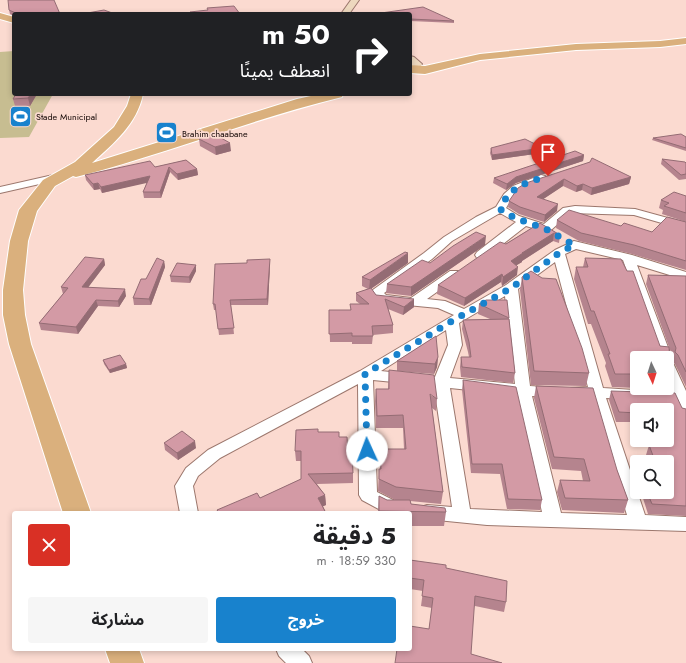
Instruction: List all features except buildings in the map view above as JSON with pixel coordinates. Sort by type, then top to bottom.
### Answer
[{"type":"main road","points":[[0,16],[12,19]]},
{"type":"main road","points":[[415,66],[454,62],[480,57],[576,47],[686,41]]},
{"type":"main road","points":[[76,511],[20,344],[14,316],[13,297],[19,241],[28,210],[49,183],[81,165],[97,152],[119,130],[134,106],[136,96]]},
{"type":"main road","points":[[65,175],[108,164],[314,96]]},
{"type":"main road","points":[[123,651],[127,663]]},
{"type":"street","points":[[346,12],[355,0]]},
{"type":"street","points":[[458,318],[440,304],[381,299],[376,292],[428,256],[448,239],[480,219],[500,209],[505,197],[520,186],[554,174]]},
{"type":"street","points":[[0,190],[65,175]]},
{"type":"street","points":[[500,209],[515,218],[546,229],[563,243],[628,258],[686,276]]},
{"type":"street","points":[[546,229],[567,210],[575,209],[636,212],[686,227]]},
{"type":"street","points":[[415,301],[493,247],[525,221]]},
{"type":"street","points":[[189,511],[184,486],[192,472],[214,454],[365,374],[511,288],[563,243]]},
{"type":"street","points":[[563,243],[597,393],[638,522]]},
{"type":"street","points":[[628,258],[662,351]]},
{"type":"street","points":[[511,288],[522,390],[552,520]]},
{"type":"street","points":[[458,318],[455,345],[440,381],[462,515]]},
{"type":"street","points":[[365,374],[522,390],[682,396]]},
{"type":"street","points":[[365,374],[368,495],[392,508],[487,518],[686,524]]},
{"type":"street","points":[[674,379],[682,396],[686,413]]},
{"type":"street","points":[[289,651],[301,663]]},
{"type":"shaded area","name":"Stade Municipal","points":[[12,51],[12,96],[52,96],[29,137],[0,138],[0,52]]},
{"type":"place","name":"Stade Municipal","points":[[21,116]]},
{"type":"place","name":"Brahim chaabane","points":[[166,133]]},
{"type":"route","points":[[367,450],[365,374],[452,321],[511,288],[559,253],[574,245],[546,229],[515,218],[500,209],[505,197],[520,186],[548,176]]}]
